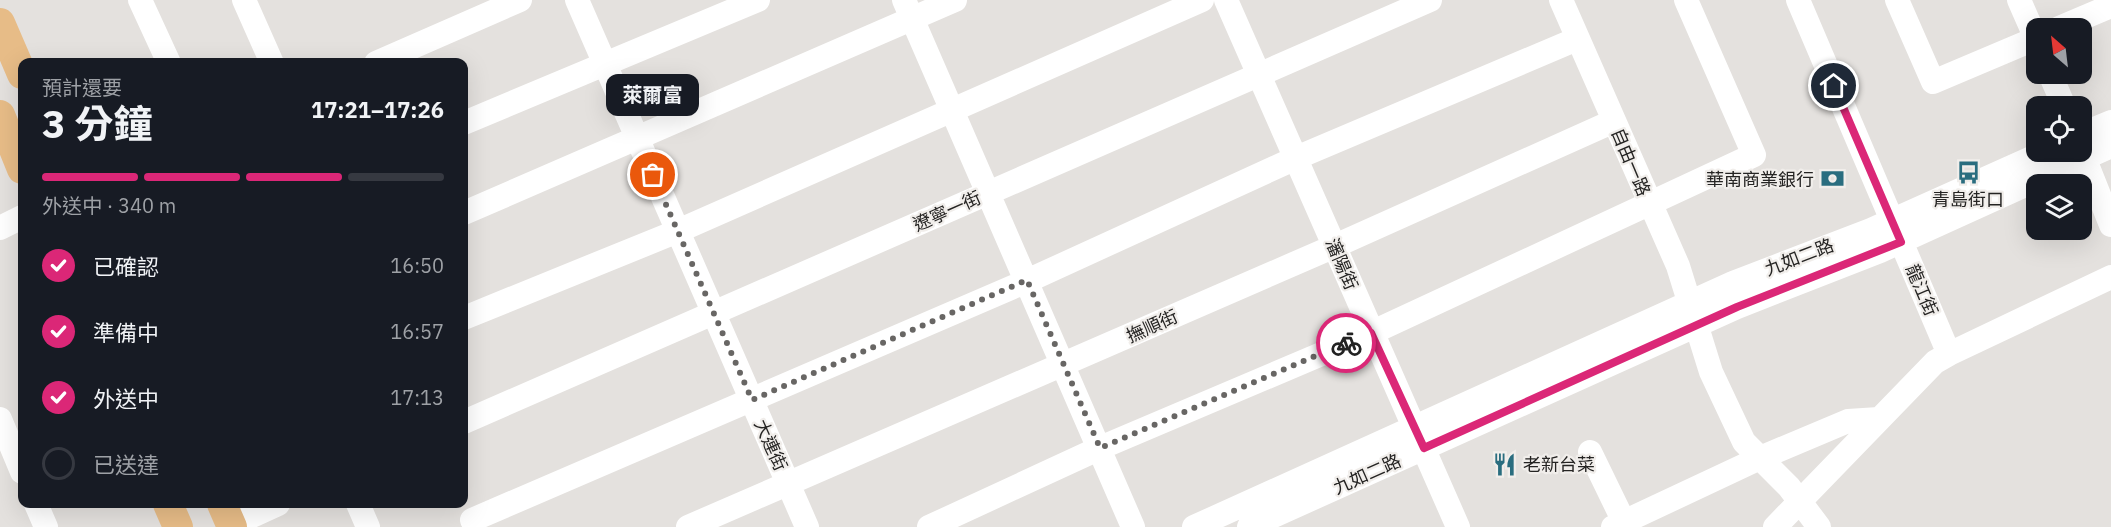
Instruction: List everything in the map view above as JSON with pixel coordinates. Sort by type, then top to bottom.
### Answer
[{"type":"main road","points":[[0,23],[18,65]]},
{"type":"main road","points":[[0,116],[18,160]]},
{"type":"main road","points":[[170,508],[178,527]]},
{"type":"street","points":[[140,0],[167,58]]},
{"type":"street","points":[[387,58],[520,0]]},
{"type":"street","name":"大連街","points":[[577,0],[807,527]]},
{"type":"street","points":[[468,121],[758,0]]},
{"type":"street","points":[[468,211],[637,138],[908,9],[954,0]]},
{"type":"street","points":[[468,316],[678,231],[1202,0]]},
{"type":"street","name":"瀋陽街","points":[[1226,0],[1458,527]]},
{"type":"street","name":"遼寧一街","points":[[468,420],[1430,0]]},
{"type":"street","name":"自由一路","points":[[1561,0],[1678,266],[1712,372],[1744,442],[1800,502],[1819,527]]},
{"type":"street","points":[[929,527],[1100,448],[1371,333],[1754,155],[1686,0]]},
{"type":"street","name":"龍江街","points":[[1798,0],[1949,354]]},
{"type":"street","points":[[1897,0],[1933,82],[2026,44]]},
{"type":"street","points":[[2019,0],[2027,18]]},
{"type":"street","points":[[250,2],[270,58]]},
{"type":"street","points":[[2083,18],[2111,6]]},
{"type":"street","points":[[908,9],[1133,527]]},
{"type":"street","points":[[470,516],[752,400],[1027,280],[1296,158],[1577,39]]},
{"type":"street","name":"撫順街","points":[[688,527],[1335,246],[1614,122]]},
{"type":"street","name":"九如二路","points":[[2092,140],[2111,122]]},
{"type":"street","name":"九如二路","points":[[2092,147],[2111,146]]},
{"type":"street","name":"九如二路","points":[[1249,527],[1419,438],[1689,302],[1896,231],[2026,162]]},
{"type":"street","name":"九如二路","points":[[1194,527],[1697,325],[1896,231],[2051,162]]},
{"type":"street","points":[[2088,162],[2111,225]]},
{"type":"street","points":[[0,228],[18,219]]},
{"type":"street","points":[[1775,527],[1935,362],[2111,277]]},
{"type":"street","points":[[0,419],[18,462]]},
{"type":"street","points":[[1590,452],[1618,525],[1760,458],[1848,421],[1879,419]]},
{"type":"street","points":[[38,508],[46,527]]},
{"type":"street","points":[[229,521],[266,508]]},
{"type":"street","points":[[360,508],[368,527]]},
{"type":"way so far","points":[[653,175],[752,400],[1027,280],[1100,448],[1346,343]]},
{"type":"place","name":"青島街口","points":[[1968,173]]},
{"type":"place","name":"萊爾富","points":[[653,175]]},
{"type":"place","name":"華南商業銀行","points":[[1832,179]]},
{"type":"place","name":"老新台菜","points":[[1505,464]]},
{"type":"route","points":[[1346,343],[1371,333],[1424,448],[1737,307],[1901,242],[1834,86]]}]
